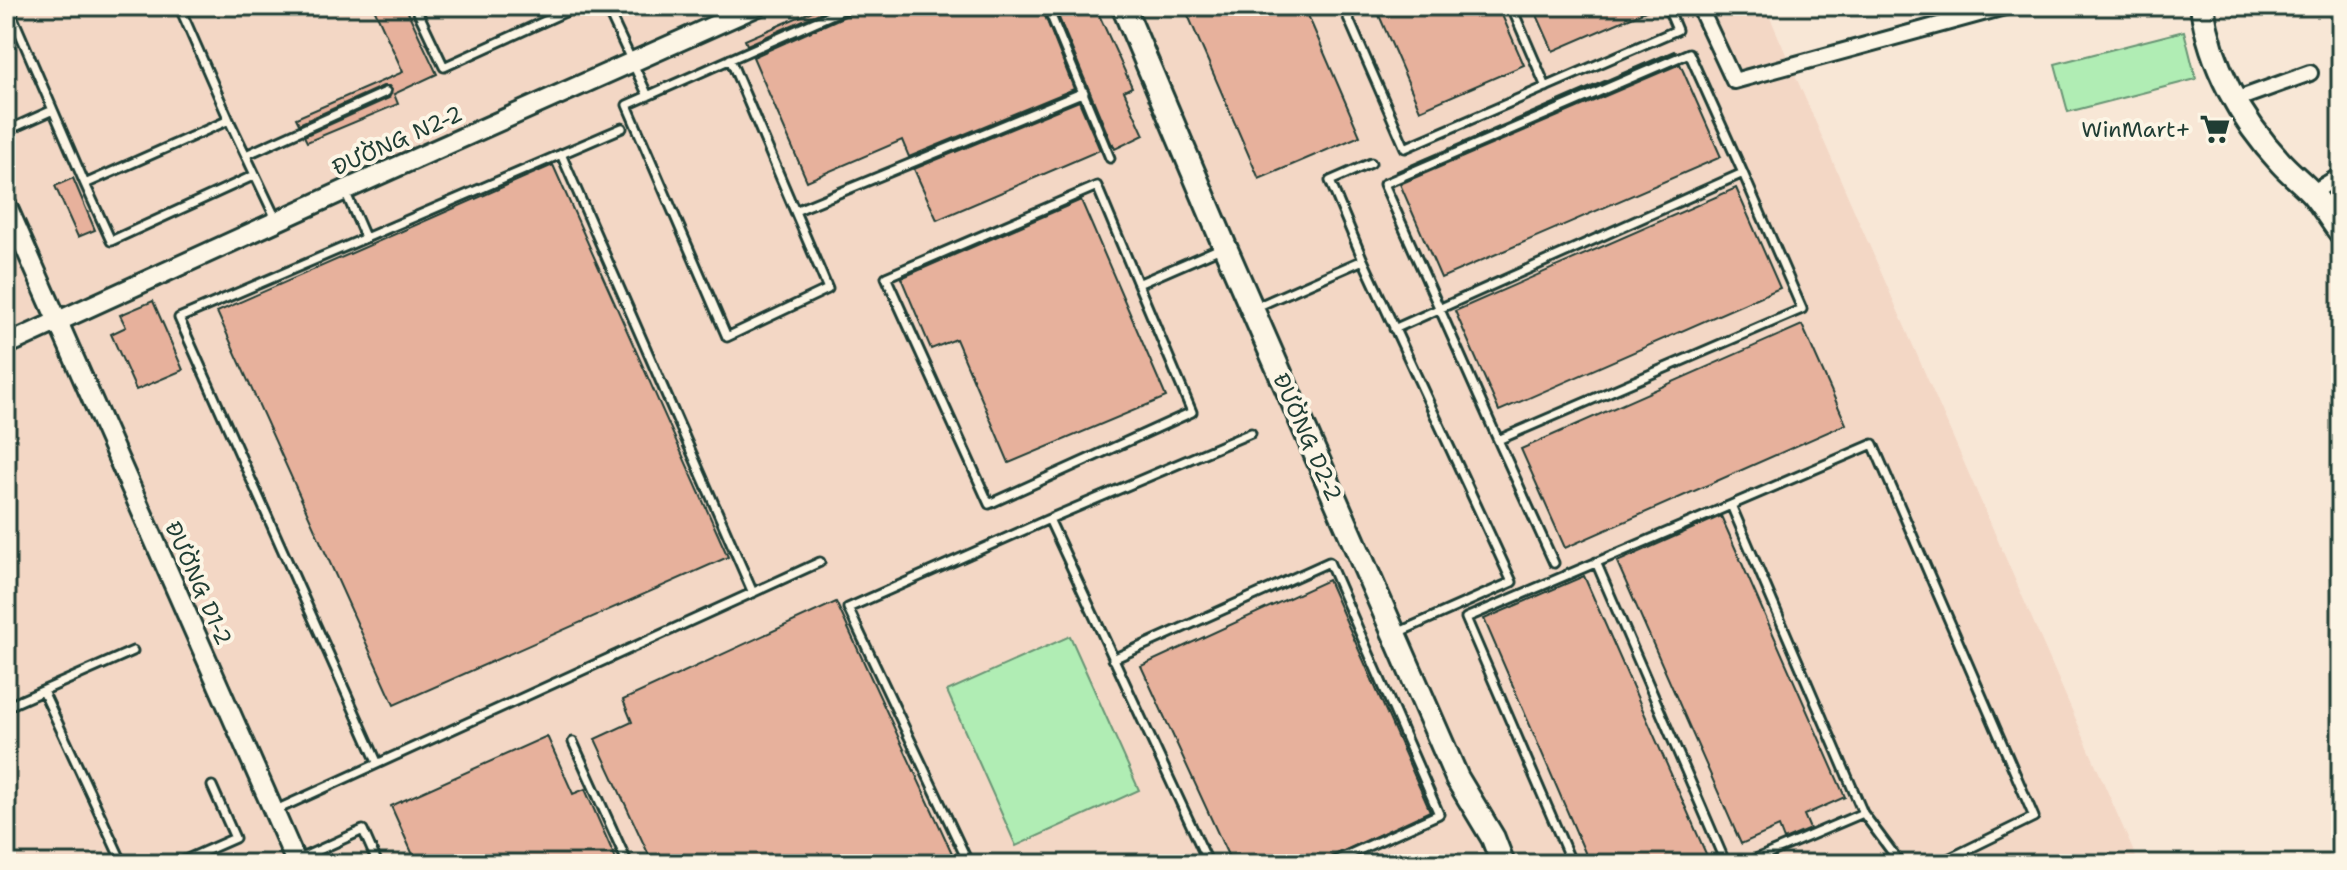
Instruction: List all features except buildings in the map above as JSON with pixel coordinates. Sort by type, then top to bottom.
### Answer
[{"type":"main road","name":"ĐƯỜNG D2-2","points":[[1123,6],[1457,778],[1493,838],[1503,864]]},
{"type":"main road","points":[[2202,6],[2213,52],[2235,100],[2280,163],[2312,193],[2341,233]]},
{"type":"street","name":"ĐƯỜNG N2-2","points":[[6,345],[758,6]]},
{"type":"street","points":[[1699,6],[1734,81],[2008,6]]},
{"type":"street","points":[[2235,100],[2310,73]]},
{"type":"street","points":[[2312,193],[2341,175]]},
{"type":"street","name":"ĐƯỜNG D1-2","points":[[6,204],[296,862]]},
{"type":"lane","points":[[8,6],[111,241],[255,175]]},
{"type":"lane","points":[[179,6],[277,221]]},
{"type":"lane","points":[[415,6],[444,67],[578,6]]},
{"type":"lane","points":[[606,6],[648,96]]},
{"type":"lane","points":[[730,59],[828,289],[727,337],[627,105],[730,59],[851,6]]},
{"type":"lane","points":[[1047,6],[1110,158]]},
{"type":"lane","points":[[1343,6],[1405,148],[1677,30],[1667,6]]},
{"type":"lane","points":[[1511,6],[1546,87]]},
{"type":"lane","points":[[1498,440],[1802,309],[1689,53],[1384,184],[1439,309],[1498,440],[1554,563]]},
{"type":"lane","points":[[246,155],[386,92]]},
{"type":"lane","points":[[795,211],[1084,92]]},
{"type":"lane","points":[[6,131],[53,110]]},
{"type":"lane","points":[[85,184],[229,120]]},
{"type":"lane","points":[[377,762],[179,318],[622,128]]},
{"type":"lane","points":[[561,154],[753,593]]},
{"type":"lane","points":[[1371,163],[1330,181],[1394,329],[1512,582],[1395,634]]},
{"type":"lane","points":[[1394,329],[1743,173]]},
{"type":"lane","points":[[1097,186],[1138,284],[1192,412],[989,504],[886,277],[1097,186]]},
{"type":"lane","points":[[345,190],[365,237]]},
{"type":"lane","points":[[1138,284],[1225,247]]},
{"type":"lane","points":[[1252,309],[1363,260]]},
{"type":"lane","points":[[969,864],[848,608],[1251,433]]},
{"type":"lane","points":[[1572,864],[1466,618],[1873,444],[2034,817],[1938,864]]},
{"type":"lane","points":[[1731,505],[1863,813],[1901,864]]},
{"type":"lane","points":[[1049,519],[1209,864]]},
{"type":"lane","points":[[274,811],[820,562]]},
{"type":"lane","points":[[1113,659],[1329,562],[1439,814],[1328,864]]},
{"type":"lane","points":[[1596,562],[1726,864]]},
{"type":"lane","points":[[6,707],[133,651]]},
{"type":"lane","points":[[43,691],[123,864]]},
{"type":"lane","points":[[573,742],[628,864]]},
{"type":"lane","points":[[176,864],[235,838],[212,786]]},
{"type":"lane","points":[[1744,864],[1863,813]]},
{"type":"lane","points":[[296,862],[363,830],[378,864]]},
{"type":"shaded area","points":[[6,6],[1765,6],[2139,864],[6,864]]},
{"type":"green space","points":[[2184,31],[2196,79],[2068,112],[2055,64]]},
{"type":"green space","points":[[1070,636],[1139,790],[1016,846],[947,691]]},
{"type":"place","name":"WinMart+","points":[[2215,129]]}]
